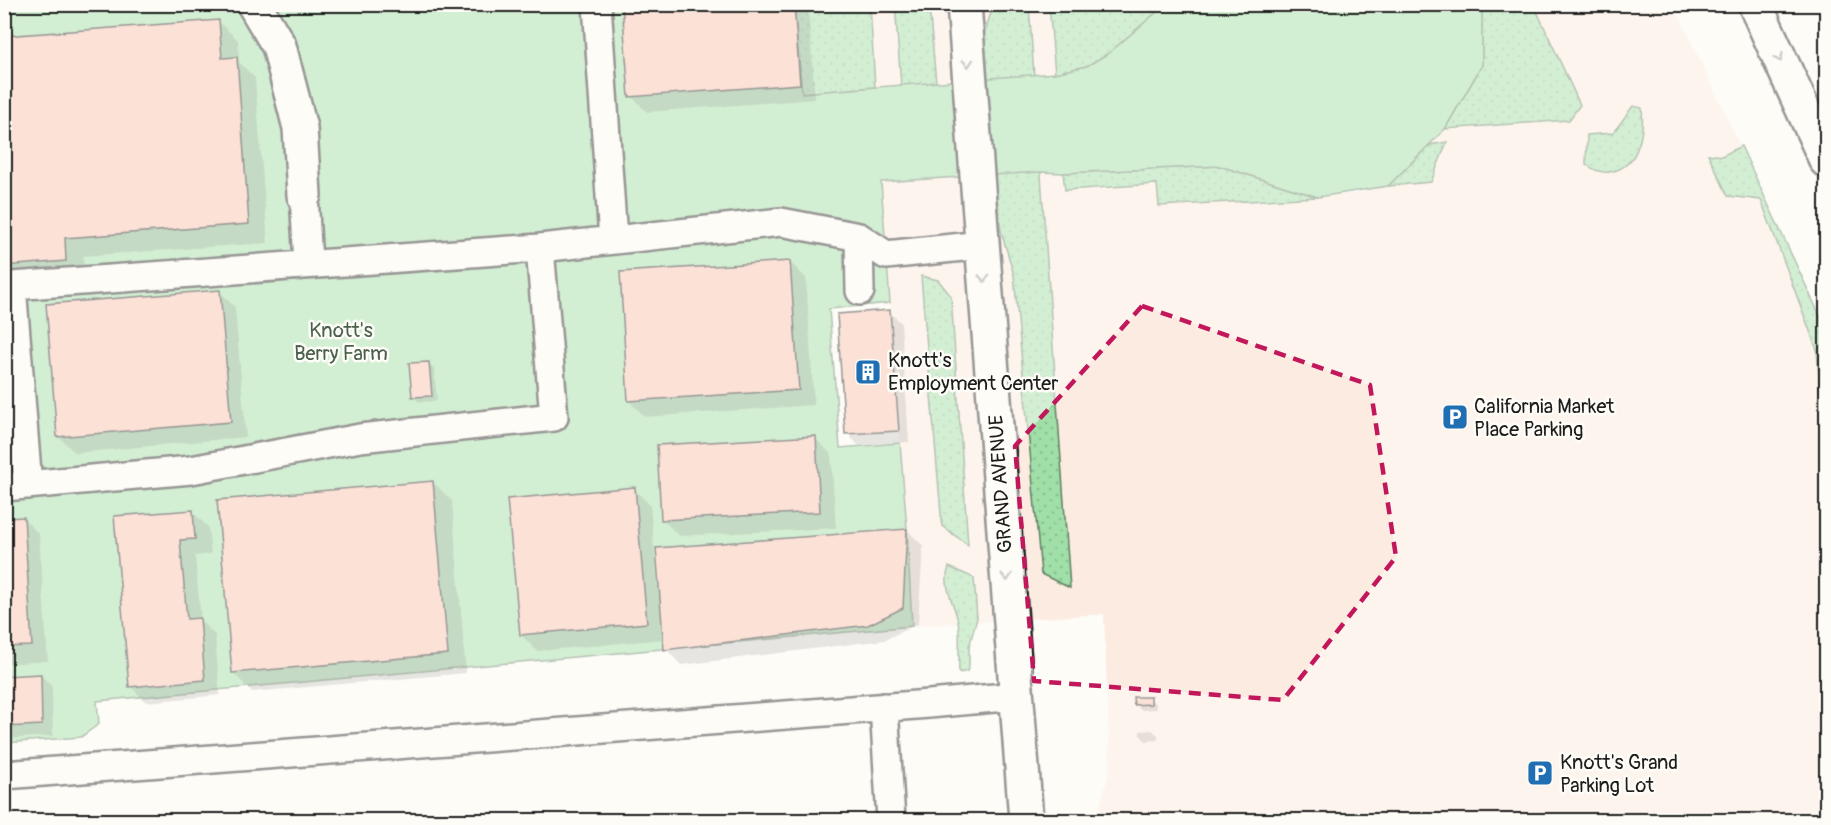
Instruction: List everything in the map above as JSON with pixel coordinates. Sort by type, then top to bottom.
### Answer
[{"type":"street","points":[[254,4],[279,46],[282,56],[300,128],[304,195]]},
{"type":"street","name":"GRAND AVENUE","points":[[964,4],[1026,820]]},
{"type":"street","points":[[1755,4],[1827,160]]},
{"type":"lane","points":[[597,4],[613,240]]},
{"type":"lane","points":[[304,195],[308,263]]},
{"type":"lane","points":[[540,248],[554,417],[360,438],[191,470],[16,486],[8,286],[540,248],[781,222],[858,237],[886,255],[982,245]]},
{"type":"lane","points":[[858,237],[860,291]]},
{"type":"lane","points":[[4,775],[1016,696]]},
{"type":"lane","points":[[884,708],[891,820]]},
{"type":"highlighted area","points":[[1142,306],[1370,385],[1396,557],[1283,700],[1034,681],[1015,446]]},
{"type":"shaded area","points":[[794,5],[1165,5],[1087,66],[1055,73],[801,93]]},
{"type":"shaded area","name":"California Market Place Parking","points":[[1482,5],[1674,5],[1826,329],[1826,820],[1097,820],[1110,767],[1104,614],[912,626],[881,182],[1039,172],[1318,197],[1359,193],[1388,185],[1445,129],[1482,65]]},
{"type":"green space","name":"Knott's Berry Farm","points":[[5,5],[794,5],[802,93],[1055,73],[1087,66],[1109,53],[1165,5],[1482,5],[1482,65],[1445,129],[1388,186],[1318,197],[1220,166],[1039,172],[881,182],[890,303],[829,309],[840,448],[900,443],[912,626],[97,701],[99,724],[81,737],[5,743]]},
{"type":"green space","points":[[794,5],[870,5],[875,87],[801,93]]},
{"type":"green space","points":[[895,5],[929,5],[936,83],[901,85]]},
{"type":"green space","points":[[991,5],[1029,5],[1070,588],[1041,574],[1014,275],[1001,231],[985,78],[983,37],[991,13]]},
{"type":"green space","points":[[1049,5],[1165,5],[1109,53],[1087,66],[1055,73]]},
{"type":"green space","points":[[1482,5],[1534,5],[1580,105],[1569,120],[1445,129],[1482,65]]},
{"type":"green space","points":[[1633,106],[1642,108],[1642,127],[1638,146],[1630,161],[1617,170],[1609,172],[1602,172],[1586,164],[1587,135],[1613,133]]},
{"type":"green space","points":[[1447,142],[1431,182],[1388,186],[1430,145]]},
{"type":"green space","points":[[1741,146],[1826,329],[1826,485],[1817,350],[1761,200],[1728,196],[1708,154],[1722,156]]},
{"type":"green space","points":[[1220,166],[1318,197],[1159,206],[1157,184],[1065,190],[1063,173]]},
{"type":"green space","points":[[921,276],[938,280],[951,296],[968,545],[942,526]]},
{"type":"green space","points":[[949,567],[974,578],[977,618],[969,647],[969,666],[967,671],[959,673],[959,627],[948,588]]},
{"type":"building","points":[[622,4],[794,4],[800,84],[629,97]]},
{"type":"building","points":[[219,20],[222,58],[237,57],[249,224],[65,238],[66,261],[4,266],[4,36]]},
{"type":"building","points":[[790,261],[799,390],[628,401],[620,272]]},
{"type":"building","points":[[220,290],[231,422],[57,437],[46,304]]},
{"type":"building","name":"Knott's Employment Center","points":[[890,310],[899,431],[845,434],[837,314]]},
{"type":"building","points":[[429,362],[432,396],[412,397],[409,363]]},
{"type":"building","points":[[816,436],[820,512],[661,520],[657,445]]},
{"type":"building","points":[[433,481],[448,654],[232,673],[217,500]]},
{"type":"building","points":[[635,487],[647,623],[520,635],[507,499]]},
{"type":"building","points":[[193,510],[195,539],[180,540],[187,619],[200,618],[205,680],[129,687],[114,516]]},
{"type":"building","points":[[24,517],[32,646],[4,647],[4,518]]},
{"type":"building","points":[[907,529],[903,608],[868,625],[664,650],[656,548]]},
{"type":"building","points":[[41,674],[42,725],[4,727],[4,676]]},
{"type":"building","points":[[1133,697],[1151,697],[1151,704],[1134,705]]},
{"type":"place","name":"Knott's Employment Center","points":[[868,372]]},
{"type":"place","name":"California Market Place Parking","points":[[1455,417]]},
{"type":"place","name":"Knott's Grand Parking Lot","points":[[1540,773]]}]
